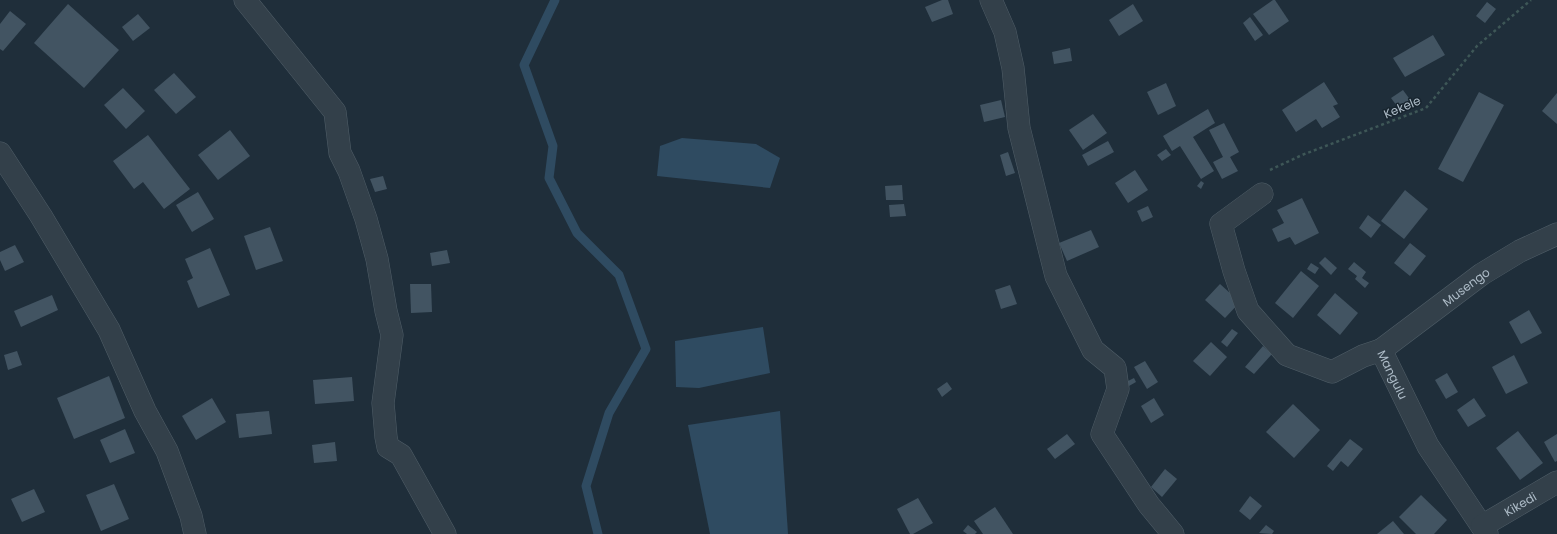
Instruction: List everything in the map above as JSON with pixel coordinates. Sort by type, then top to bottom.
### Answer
[{"type":"street","points":[[245,0],[335,112],[340,153],[349,171],[374,246],[392,334],[383,403],[388,447],[402,455],[445,534]]},
{"type":"street","points":[[990,0],[1005,32],[1013,68],[1019,128],[1056,276],[1093,350],[1115,368],[1118,390],[1102,434],[1149,505],[1172,534]]},
{"type":"street","points":[[0,153],[109,330],[145,411],[167,451],[191,516],[195,534]]},
{"type":"street","name":"Mangulu","points":[[1262,194],[1221,224],[1234,271],[1248,311],[1287,355],[1332,372],[1363,356],[1381,350],[1428,446],[1484,530]]},
{"type":"street","name":"Musengo","points":[[1381,350],[1482,274],[1520,251],[1557,234]]},
{"type":"street","name":"Kikedi","points":[[1484,530],[1557,482]]},
{"type":"path","name":"Kekele","points":[[1262,194],[1267,171],[1302,155],[1426,108],[1477,46],[1532,0]]},
{"type":"water","points":[[682,138],[756,144],[780,158],[770,188],[657,176],[660,146]]},
{"type":"water","points":[[763,327],[770,373],[699,388],[676,387],[675,341]]},
{"type":"water","points":[[780,411],[788,534],[710,534],[688,425]]},
{"type":"building","points":[[942,0],[948,0],[953,14],[932,22],[925,7]]},
{"type":"building","points":[[1275,0],[1289,21],[1269,35],[1253,14]]},
{"type":"building","points":[[1487,2],[1496,9],[1485,23],[1476,16]]},
{"type":"building","points":[[68,4],[119,50],[84,88],[34,43]]},
{"type":"building","points":[[1133,4],[1143,21],[1119,36],[1109,20]]},
{"type":"building","points":[[10,11],[26,24],[3,51],[0,49],[0,24]]},
{"type":"building","points":[[138,14],[150,28],[133,41],[122,27]]},
{"type":"building","points":[[1250,17],[1263,35],[1255,41],[1243,23]]},
{"type":"building","points":[[1433,35],[1445,55],[1405,77],[1393,58]]},
{"type":"building","points":[[1070,48],[1072,61],[1054,64],[1052,52]]},
{"type":"building","points":[[174,73],[196,97],[176,114],[154,90]]},
{"type":"building","points":[[1324,82],[1338,104],[1333,106],[1340,117],[1322,128],[1316,119],[1296,132],[1282,110]]},
{"type":"building","points":[[1166,83],[1176,106],[1158,115],[1147,92]]},
{"type":"building","points":[[123,88],[145,111],[126,129],[104,105]]},
{"type":"building","points":[[1403,90],[1414,105],[1402,113],[1391,98]]},
{"type":"building","points":[[1479,92],[1504,105],[1463,182],[1438,169]]},
{"type":"building","points":[[1557,93],[1557,124],[1542,111]]},
{"type":"building","points":[[1001,100],[1005,117],[984,122],[980,105]]},
{"type":"building","points":[[1208,109],[1215,123],[1193,137],[1214,171],[1201,179],[1180,146],[1172,151],[1163,136]]},
{"type":"building","points":[[1093,114],[1107,133],[1083,150],[1069,130]]},
{"type":"building","points":[[1224,123],[1239,152],[1230,157],[1238,171],[1222,179],[1213,162],[1223,157],[1209,130]]},
{"type":"building","points":[[230,130],[250,156],[218,180],[198,155]]},
{"type":"building","points":[[148,135],[190,189],[164,209],[143,182],[134,189],[113,161]]},
{"type":"building","points":[[1108,141],[1114,152],[1088,166],[1082,155]]},
{"type":"building","points":[[1166,149],[1171,155],[1162,161],[1157,155]]},
{"type":"building","points":[[1008,152],[1015,173],[1006,176],[1000,155]]},
{"type":"building","points":[[1135,170],[1148,190],[1128,203],[1115,183]]},
{"type":"building","points":[[383,176],[387,189],[375,192],[370,179]]},
{"type":"building","points":[[1201,181],[1204,183],[1201,189],[1197,186]]},
{"type":"building","points":[[902,185],[903,200],[886,200],[885,186]]},
{"type":"building","points":[[1405,190],[1428,209],[1404,239],[1381,221]]},
{"type":"building","points":[[198,192],[214,219],[192,232],[176,205]]},
{"type":"building","points":[[1302,198],[1319,233],[1295,245],[1290,237],[1278,242],[1272,229],[1284,223],[1277,210]]},
{"type":"building","points":[[904,204],[906,216],[890,217],[889,205]]},
{"type":"building","points":[[1148,206],[1153,217],[1142,222],[1137,211]]},
{"type":"building","points":[[1368,215],[1381,225],[1371,238],[1359,228]]},
{"type":"building","points":[[270,227],[283,261],[256,270],[244,236]]},
{"type":"building","points":[[1091,230],[1099,247],[1067,261],[1059,243]]},
{"type":"building","points":[[1410,243],[1426,256],[1410,276],[1394,263]]},
{"type":"building","points":[[15,245],[24,262],[5,271],[0,260],[0,252]]},
{"type":"building","points":[[210,248],[230,295],[198,308],[187,281],[193,278],[185,259]]},
{"type":"building","points":[[447,250],[450,263],[432,266],[430,253]]},
{"type":"building","points":[[1325,257],[1337,268],[1331,275],[1319,263]]},
{"type":"building","points":[[1354,262],[1366,272],[1362,278],[1369,283],[1365,288],[1355,279],[1357,276],[1348,269]]},
{"type":"building","points":[[1311,263],[1319,268],[1315,274],[1307,269]]},
{"type":"building","points":[[1301,271],[1319,286],[1293,318],[1275,303]]},
{"type":"building","points":[[410,284],[431,284],[432,312],[411,313]]},
{"type":"building","points":[[1220,284],[1240,302],[1225,318],[1205,300]]},
{"type":"building","points":[[1010,285],[1017,304],[1001,309],[995,290]]},
{"type":"building","points":[[1335,293],[1358,313],[1340,335],[1317,315]]},
{"type":"building","points":[[52,295],[58,310],[21,327],[14,311]]},
{"type":"building","points":[[1529,310],[1542,333],[1521,344],[1509,322]]},
{"type":"building","points":[[1232,329],[1238,333],[1227,347],[1221,342]]},
{"type":"building","points":[[1211,342],[1227,357],[1210,376],[1193,361]]},
{"type":"building","points":[[1263,346],[1272,354],[1254,374],[1245,367]]},
{"type":"building","points":[[17,351],[22,365],[8,370],[4,355]]},
{"type":"building","points":[[1514,355],[1528,383],[1506,394],[1492,367]]},
{"type":"building","points":[[1145,361],[1158,382],[1147,389],[1134,367]]},
{"type":"building","points":[[1447,373],[1458,392],[1446,399],[1435,380]]},
{"type":"building","points":[[109,376],[125,418],[74,439],[57,398]]},
{"type":"building","points":[[352,377],[354,401],[315,404],[313,380]]},
{"type":"building","points":[[1134,378],[1136,382],[1129,386],[1126,382]]},
{"type":"building","points":[[947,382],[952,389],[942,397],[937,389]]},
{"type":"building","points":[[212,398],[226,422],[196,440],[182,416]]},
{"type":"building","points":[[1154,398],[1164,415],[1151,423],[1141,406]]},
{"type":"building","points":[[1474,398],[1486,416],[1468,427],[1457,410]]},
{"type":"building","points":[[1293,404],[1320,430],[1294,458],[1266,432]]},
{"type":"building","points":[[269,411],[272,434],[239,438],[236,414]]},
{"type":"building","points":[[125,429],[135,453],[110,463],[100,440]]},
{"type":"building","points":[[1518,431],[1543,463],[1520,480],[1496,448]]},
{"type":"building","points":[[1067,434],[1075,444],[1055,459],[1047,449]]},
{"type":"building","points":[[1557,434],[1557,461],[1555,462],[1544,442]]},
{"type":"building","points":[[1350,439],[1363,449],[1348,467],[1341,461],[1333,471],[1327,466]]},
{"type":"building","points":[[335,442],[337,461],[314,463],[312,445]]},
{"type":"building","points":[[1165,469],[1177,479],[1162,497],[1151,487]]},
{"type":"building","points":[[114,484],[129,519],[101,531],[86,495]]},
{"type":"building","points":[[34,489],[45,512],[22,522],[11,499]]},
{"type":"building","points":[[1421,495],[1447,520],[1434,534],[1416,534],[1399,517]]},
{"type":"building","points":[[1250,496],[1262,506],[1250,520],[1239,511]]},
{"type":"building","points":[[918,498],[933,523],[913,534],[910,534],[897,509]]},
{"type":"building","points":[[995,507],[1013,534],[983,534],[974,521]]},
{"type":"building","points":[[1393,521],[1404,534],[1377,534]]},
{"type":"building","points":[[968,525],[977,532],[975,534],[967,534],[963,531]]},
{"type":"building","points":[[1266,525],[1274,531],[1272,534],[1259,533]]},
{"type":"waterway","points":[[555,0],[524,65],[553,146],[549,178],[577,233],[619,275],[646,349],[609,413],[586,486],[598,534]]}]
